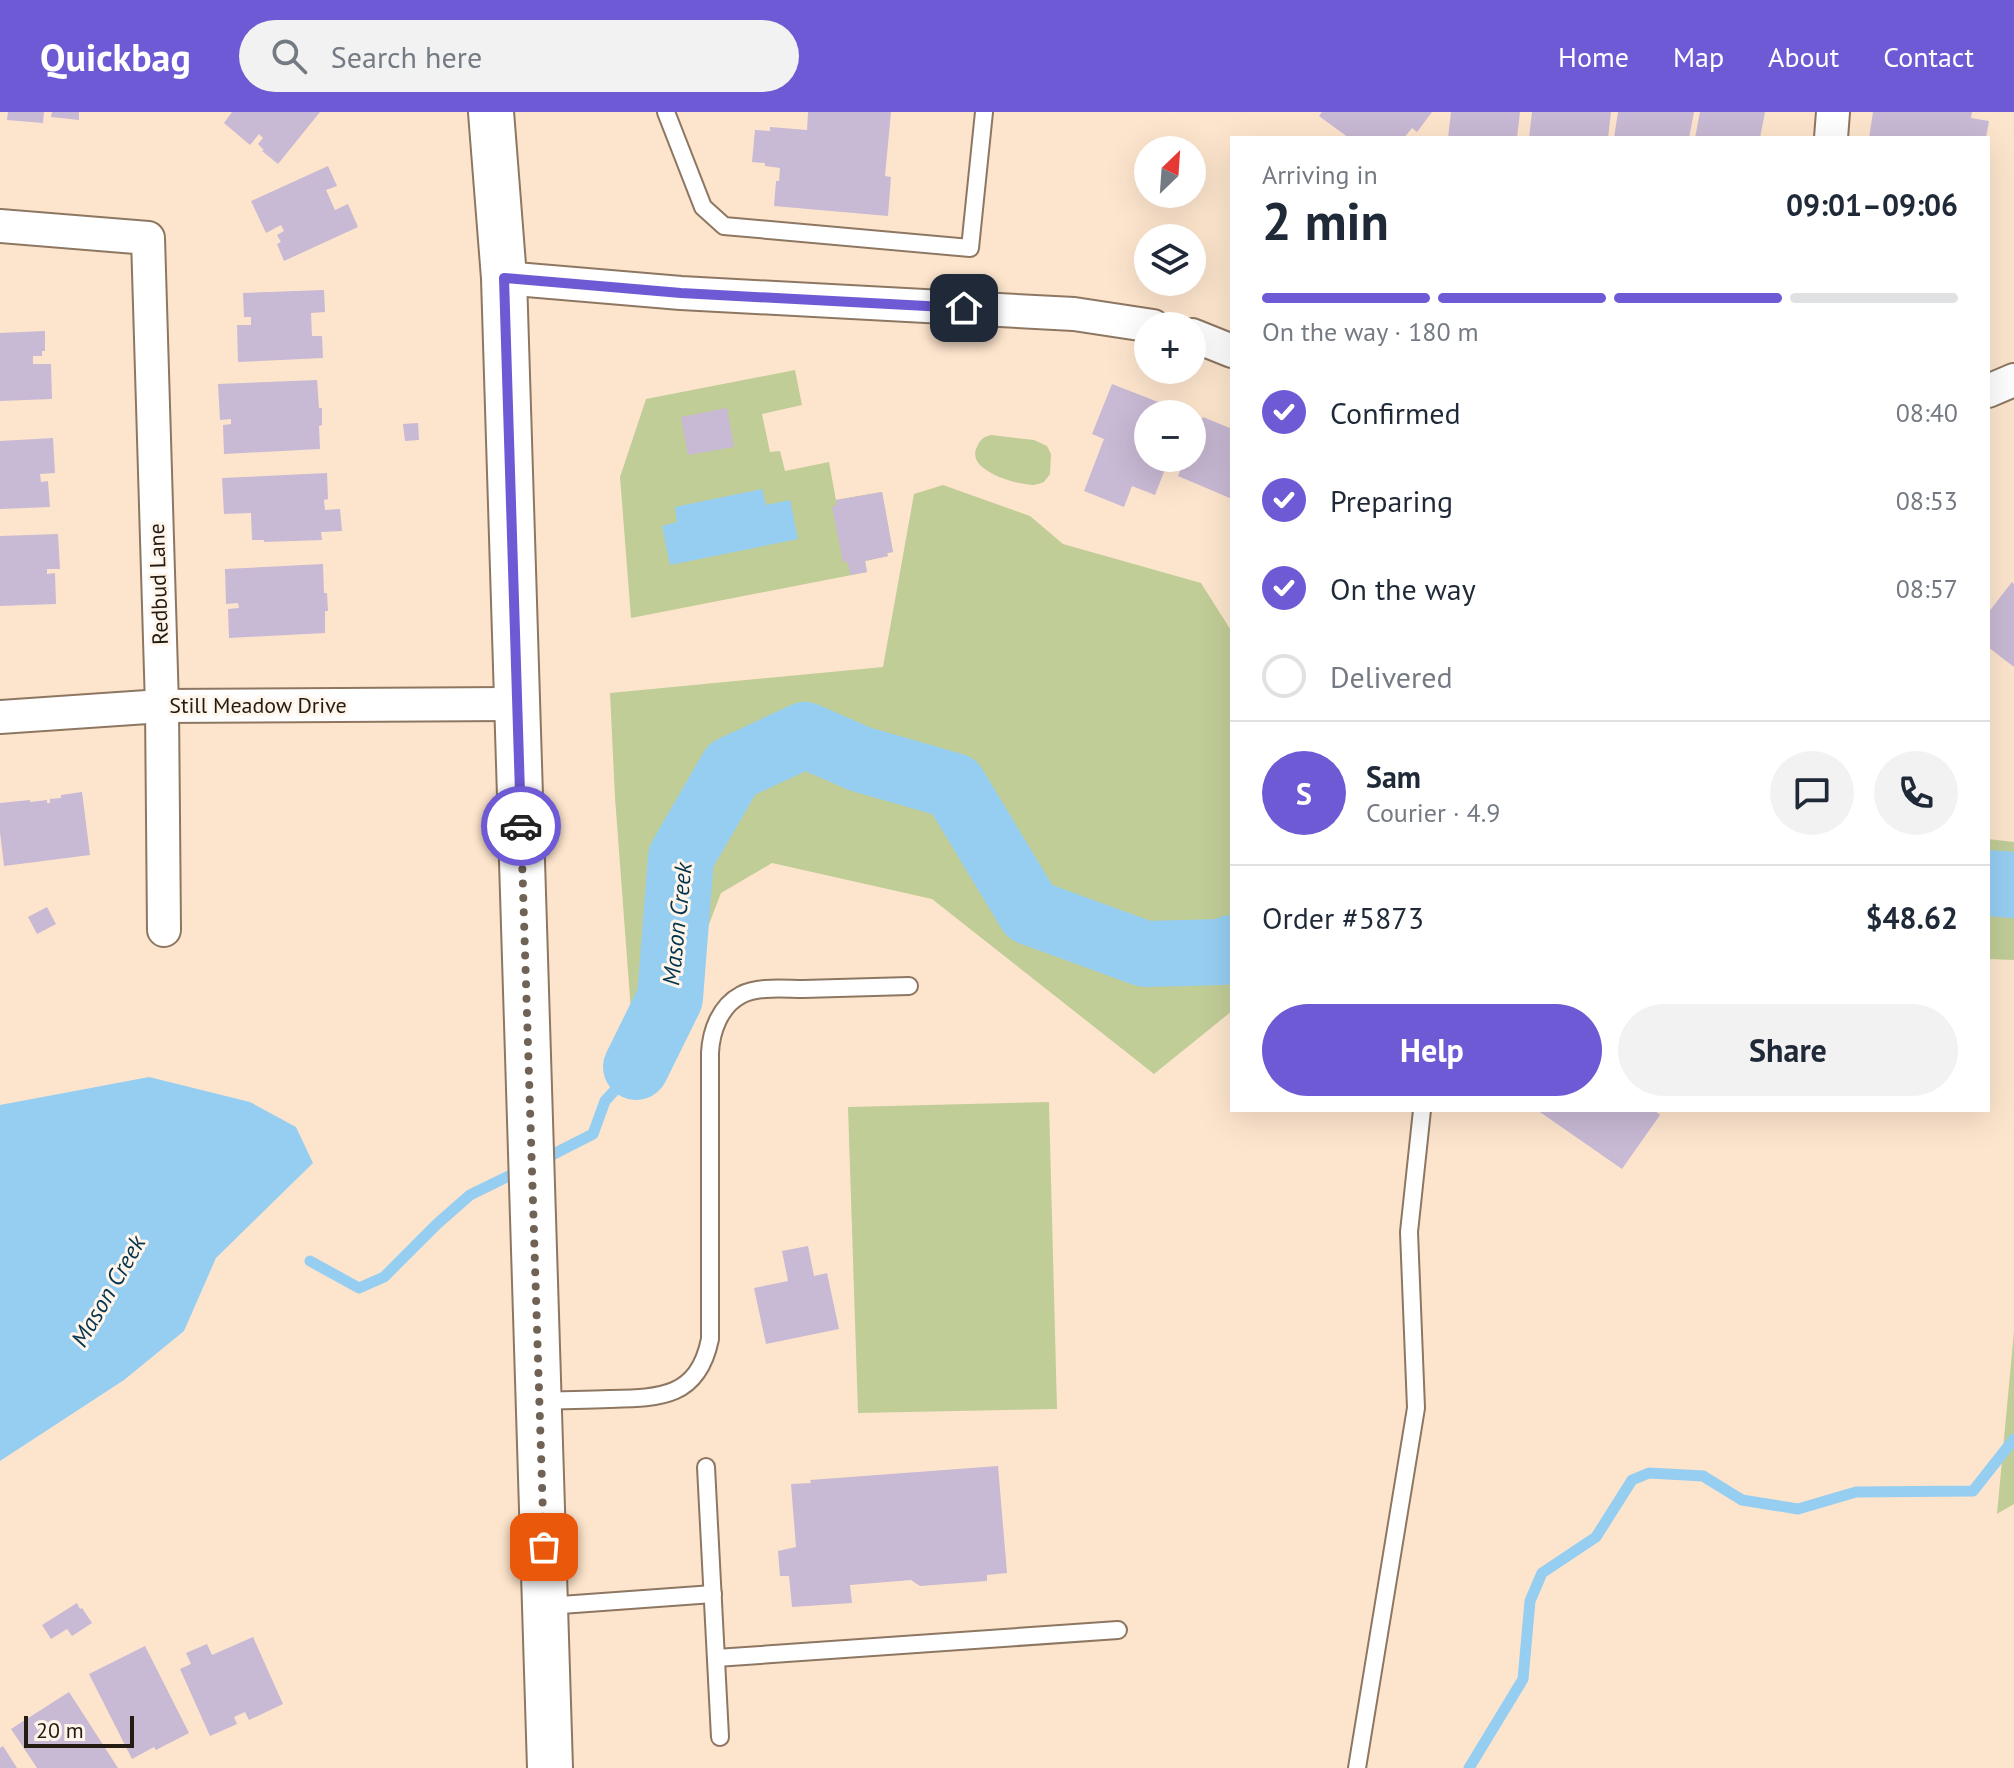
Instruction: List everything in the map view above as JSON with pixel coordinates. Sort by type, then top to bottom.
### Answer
[{"type":"main road","points":[[491,112],[504,278],[550,1768]]},
{"type":"street","points":[[1831,136],[1833,112]]},
{"type":"street","name":"Redbud Lane","points":[[0,226],[148,238],[162,706],[164,930]]},
{"type":"street","points":[[504,278],[681,293],[1074,314],[1134,323]]},
{"type":"street","points":[[1206,339],[1230,350]]},
{"type":"street","name":"Still Meadow Drive","points":[[0,717],[162,706],[517,704]]},
{"type":"lane","points":[[666,112],[703,207],[724,226],[970,248],[984,112]]},
{"type":"lane","points":[[540,1401],[651,1398],[680,1388],[703,1365],[710,1339],[711,1039],[715,1025],[731,1002],[742,994],[769,990],[909,986]]},
{"type":"lane","points":[[1357,1768],[1416,1408],[1409,1232],[1422,1112]]},
{"type":"lane","points":[[706,1467],[720,1737]]},
{"type":"lane","points":[[545,1606],[713,1594]]},
{"type":"lane","points":[[716,1658],[1118,1630]]},
{"type":"green space","points":[[795,370],[802,405],[762,414],[770,452],[780,451],[785,471],[829,462],[836,500],[882,492],[893,552],[865,561],[867,572],[631,618],[620,477],[646,399]]},
{"type":"green space","points":[[991,435],[1034,440],[1047,446],[1051,454],[1050,474],[1044,482],[1032,485],[1014,482],[984,469],[975,455],[979,442]]},
{"type":"green space","points":[[943,485],[1030,516],[1063,544],[1201,583],[1230,629],[1230,1013],[1154,1074],[932,899],[772,863],[721,893],[655,1065],[633,1038],[610,693],[883,667],[914,494]]},
{"type":"green space","points":[[1990,839],[2014,842],[2014,960],[1990,959]]},
{"type":"green space","points":[[1049,1102],[1057,1409],[858,1413],[848,1107]]},
{"type":"green space","points":[[2014,1331],[2014,1504],[1997,1514]]},
{"type":"water","points":[[762,489],[766,505],[790,500],[798,539],[670,565],[662,526],[677,522],[675,507]]},
{"type":"water","points":[[149,1077],[250,1102],[296,1127],[313,1163],[216,1258],[184,1331],[124,1380],[0,1461],[0,1105]]},
{"type":"building","points":[[8,112],[44,112],[43,123],[7,120]]},
{"type":"building","points":[[52,112],[79,112],[79,120],[51,117]]},
{"type":"building","points":[[232,112],[320,112],[278,164],[262,151],[258,144],[263,138],[259,134],[250,145],[224,123]]},
{"type":"building","points":[[808,112],[891,112],[885,176],[891,177],[888,216],[774,206],[780,168],[752,162],[755,130],[770,131],[770,127],[807,130]]},
{"type":"building","points":[[1322,112],[1432,112],[1417,132],[1412,128],[1406,136],[1346,136],[1319,116]]},
{"type":"building","points":[[1451,112],[1520,112],[1517,136],[1448,136]]},
{"type":"building","points":[[1532,112],[1611,112],[1608,136],[1529,136]]},
{"type":"building","points":[[1618,112],[1694,112],[1689,136],[1614,136]]},
{"type":"building","points":[[1700,112],[1765,112],[1760,136],[1695,136]]},
{"type":"building","points":[[1873,112],[1972,112],[1971,118],[1989,121],[1986,136],[1869,136]]},
{"type":"building","points":[[328,166],[337,186],[326,190],[335,210],[348,204],[358,227],[284,261],[277,244],[281,242],[277,235],[284,231],[281,225],[266,233],[251,201]]},
{"type":"building","points":[[324,290],[325,312],[311,313],[312,336],[322,336],[323,358],[238,362],[237,325],[251,325],[251,317],[244,317],[243,293]]},
{"type":"building","points":[[45,331],[45,351],[42,351],[42,356],[33,356],[33,364],[51,364],[52,399],[0,401],[0,333]]},
{"type":"building","points":[[317,380],[319,408],[322,408],[320,449],[224,454],[223,425],[231,424],[231,419],[220,420],[218,384]]},
{"type":"building","points":[[1112,384],[1153,400],[1134,400],[1134,472],[1164,472],[1155,495],[1132,486],[1124,507],[1084,491],[1104,439],[1092,434]]},
{"type":"building","points":[[727,408],[734,447],[688,455],[681,417]]},
{"type":"building","points":[[1206,418],[1230,428],[1230,498],[1178,476],[1180,472],[1206,472]]},
{"type":"building","points":[[418,423],[419,440],[405,441],[403,424]]},
{"type":"building","points":[[53,438],[55,473],[40,474],[41,482],[48,481],[50,507],[0,509],[0,441]]},
{"type":"building","points":[[327,473],[328,499],[324,500],[325,510],[340,509],[342,531],[321,532],[322,540],[252,540],[251,513],[224,514],[222,478]]},
{"type":"building","points":[[882,492],[893,552],[865,561],[867,572],[851,575],[847,561],[843,562],[832,506],[837,505],[836,500]]},
{"type":"building","points":[[58,534],[60,569],[47,569],[47,574],[55,573],[56,604],[0,606],[0,536]]},
{"type":"building","points":[[323,564],[328,611],[325,611],[325,633],[229,638],[228,609],[239,608],[238,603],[226,604],[225,569]]},
{"type":"building","points":[[2012,582],[2014,667],[1990,649],[1990,610]]},
{"type":"building","points":[[82,792],[90,855],[4,866],[0,803],[47,800],[50,803],[50,799],[61,798],[61,795]]},
{"type":"building","points":[[47,907],[56,924],[37,934],[28,917]]},
{"type":"building","points":[[1540,1112],[1656,1112],[1660,1115],[1622,1169]]},
{"type":"building","points":[[808,1246],[814,1276],[827,1273],[839,1329],[766,1344],[754,1288],[788,1281],[782,1251]]},
{"type":"building","points":[[998,1466],[1007,1573],[987,1575],[987,1581],[920,1586],[911,1580],[850,1585],[852,1603],[792,1607],[789,1576],[780,1576],[778,1551],[796,1547],[791,1484]]},
{"type":"building","points":[[77,1603],[92,1623],[72,1636],[67,1629],[51,1639],[42,1625]]},
{"type":"building","points":[[253,1637],[283,1704],[249,1720],[245,1712],[234,1717],[237,1724],[210,1736],[180,1669],[191,1664],[186,1653],[207,1644],[212,1655]]},
{"type":"building","points":[[145,1646],[189,1733],[132,1759],[89,1674]]},
{"type":"building","points":[[69,1692],[118,1768],[37,1768],[11,1729]]},
{"type":"building","points":[[3,1746],[17,1768],[0,1768],[0,1748]]},
{"type":"waterway","name":"Mason Creek","points":[[636,1067],[670,998],[681,857],[732,769],[805,735],[860,759],[954,786],[1030,912],[1145,954],[1222,952],[1230,949]]},
{"type":"waterway","name":"Mason Creek","points":[[1990,883],[2014,885]]},
{"type":"waterway","name":"Mason Creek","points":[[540,1161],[593,1134],[605,1101],[636,1067]]},
{"type":"waterway","name":"Mason Creek","points":[[310,1261],[359,1288],[384,1277],[470,1195],[521,1170]]},
{"type":"waterway","points":[[1469,1768],[1523,1679],[1530,1601],[1542,1573],[1596,1537],[1632,1480],[1649,1473],[1703,1476],[1742,1500],[1798,1509],[1856,1492],[1973,1491],[2014,1439]]},
{"type":"way so far","points":[[521,826],[544,1547]]},
{"type":"route","points":[[521,826],[504,278],[681,293],[964,308]]}]
